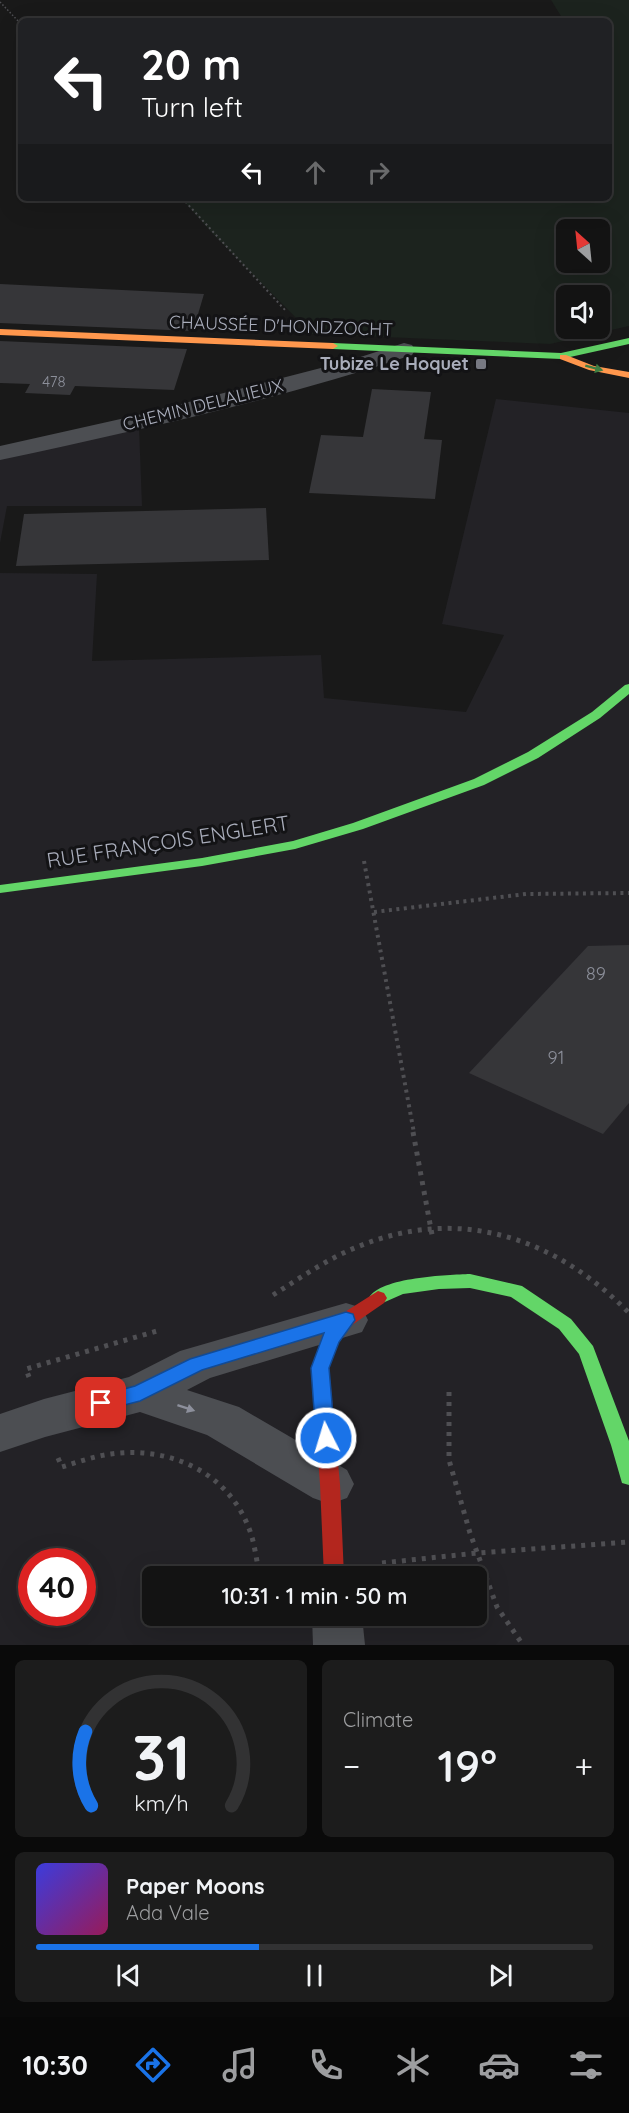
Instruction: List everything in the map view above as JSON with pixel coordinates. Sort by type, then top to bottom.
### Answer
[{"type":"street","name":"CHAUSSÉE D'HONDZOCHT","points":[[0,332],[561,356]]},
{"type":"street","points":[[561,356],[629,341]]},
{"type":"street","points":[[629,341],[621,346],[615,357],[619,368],[629,375]]},
{"type":"street","name":"CHEMIN DELALIEUX","points":[[0,453],[136,423],[356,366],[404,350]]},
{"type":"street","points":[[561,356],[592,368],[629,375]]},
{"type":"street","name":"RUE FRANÇOIS ENGLERT","points":[[0,889],[202,862],[295,845],[358,826],[479,782],[515,764],[596,715],[629,688]]},
{"type":"street","points":[[334,1566],[330,1484],[320,1368],[331,1338],[346,1320],[373,1300],[400,1288],[439,1282],[470,1281],[516,1292],[565,1324],[587,1351],[621,1445],[629,1477]]},
{"type":"street","points":[[0,1433],[44,1418],[140,1393],[196,1365],[346,1320]]},
{"type":"street","points":[[140,1393],[223,1421],[330,1484]]},
{"type":"street","points":[[338,1626],[339,1645]]},
{"type":"path","points":[[0,2],[18,21]]},
{"type":"path","points":[[185,201],[300,327],[314,346]]},
{"type":"path","points":[[358,826],[435,1248],[439,1282]]},
{"type":"path","points":[[374,912],[526,894],[629,893]]},
{"type":"path","points":[[449,1392],[449,1460],[477,1553],[497,1607],[523,1645]]},
{"type":"path","points":[[423,1566],[477,1553],[629,1542]]},
{"type":"shaded area","points":[[551,0],[629,0],[629,326],[610,330],[610,285],[556,285],[556,339],[572,339],[550,344],[312,334],[212,233],[184,201],[612,201],[612,18],[562,18]]},
{"type":"shaded area","points":[[496,399],[629,413],[629,1645],[0,1645],[0,573],[97,574],[92,661],[321,655],[324,698],[466,712],[504,635],[442,624]]},
{"type":"shaded area","points":[[139,427],[142,506],[7,506],[0,543],[0,459]]},
{"type":"building","points":[[0,284],[204,294],[193,331],[0,323]]},
{"type":"building","points":[[0,341],[187,349],[174,390],[75,386],[70,395],[25,393],[30,384],[0,383]]},
{"type":"building","points":[[372,389],[431,392],[424,439],[442,440],[435,499],[309,493],[321,435],[363,437]]},
{"type":"building","points":[[266,508],[269,560],[16,566],[24,514]]},
{"type":"building","points":[[629,945],[629,1103],[603,1134],[469,1073],[588,946]]},
{"type":"traffic: fast","points":[[333,346],[561,356],[629,341]]},
{"type":"traffic: fast","points":[[0,889],[202,862],[295,845],[358,826],[479,782],[533,755],[596,715],[629,688]]},
{"type":"traffic: fast","points":[[378,1298],[400,1288],[439,1282],[470,1281],[516,1291],[565,1324],[587,1351],[621,1445],[629,1477]]},
{"type":"traffic: slow","points":[[0,332],[333,346]]},
{"type":"traffic: slow","points":[[563,357],[592,368],[629,375]]},
{"type":"traffic: jam","points":[[334,1566],[330,1484],[320,1368],[331,1338],[346,1320],[378,1298]]},
{"type":"place","name":"Tubize Le Hoquet","points":[[481,364]]},
{"type":"route","points":[[101,1403],[140,1393],[196,1365],[346,1320],[331,1338],[320,1368],[326,1438]]}]
